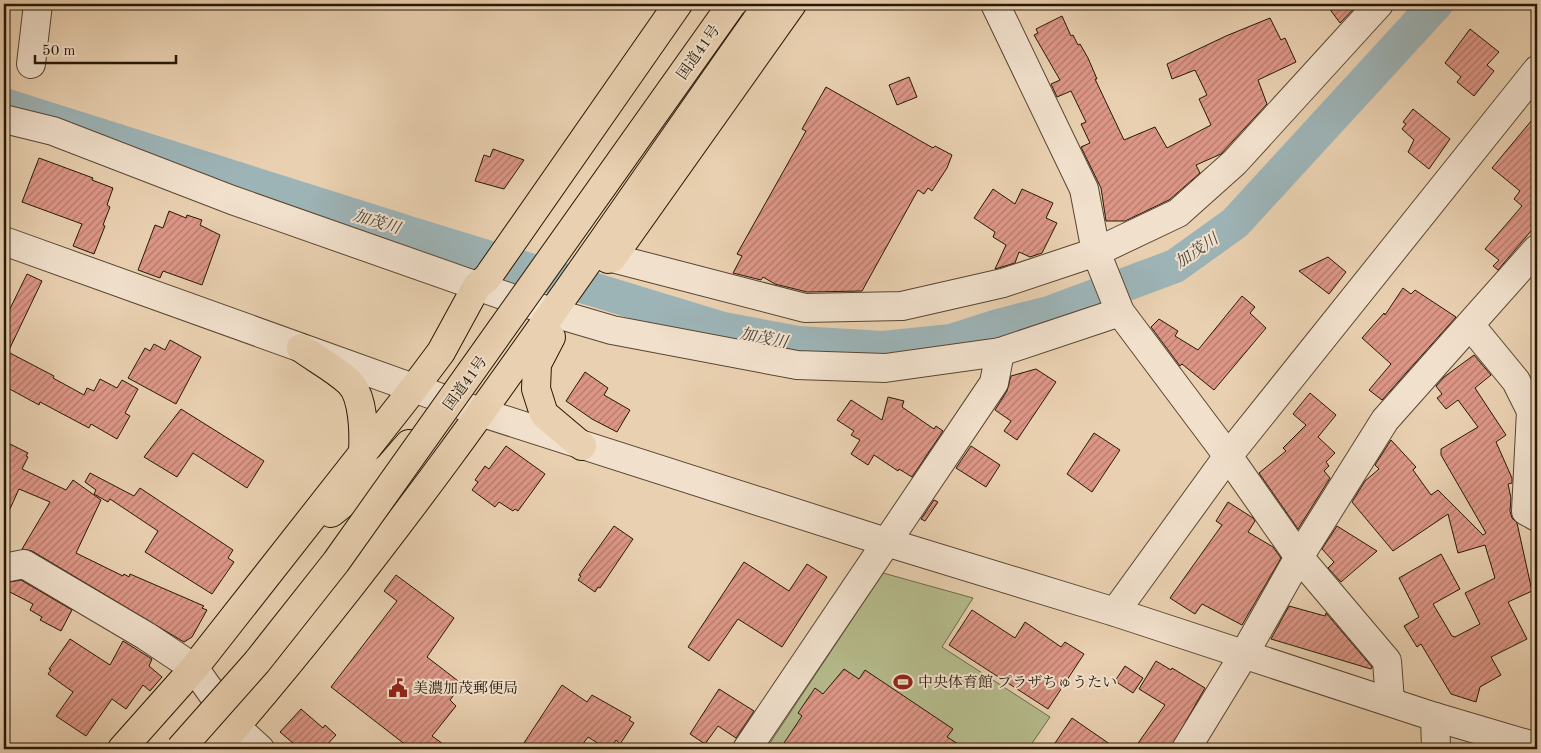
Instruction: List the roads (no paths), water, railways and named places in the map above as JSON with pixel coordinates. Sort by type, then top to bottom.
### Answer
[{"type":"highway","points":[[122,749],[194,668],[441,352],[480,279],[507,235],[659,4]]},
{"type":"highway","points":[[507,235],[539,201],[678,4]]},
{"type":"highway","name":"国道41号","points":[[180,749],[257,662],[336,562],[732,4]]},
{"type":"highway","name":"国道41号","points":[[195,749],[303,622],[415,473],[745,4]]},
{"type":"highway","points":[[216,749],[336,603],[483,413],[582,275],[768,4]]},
{"type":"highway","points":[[414,388],[455,387],[582,275],[792,4]]},
{"type":"highway","points":[[582,275],[537,364],[536,389],[544,414],[582,446]]},
{"type":"highway","points":[[301,348],[350,383],[361,413],[364,434],[363,454]]},
{"type":"highway","points":[[262,582],[291,561],[328,516],[389,467],[419,431],[483,413]]},
{"type":"street","points":[[31,64],[38,4]]},
{"type":"street","points":[[994,4],[1084,190],[1096,252],[1120,312],[1228,456],[1300,557],[1387,661],[1390,701]]},
{"type":"street","points":[[4,119],[53,131],[232,200],[480,279],[582,275],[805,308],[902,306],[1003,284],[1096,252],[1178,213],[1235,162],[1379,4]]},
{"type":"street","points":[[1115,612],[1228,456],[1537,70]]},
{"type":"street","points":[[4,241],[483,413],[582,446],[1115,612],[1243,656],[1537,747]]},
{"type":"street","points":[[1186,749],[1243,656],[1300,557],[1386,420],[1537,249]]},
{"type":"street","points":[[582,275],[612,330],[797,365],[885,368],[1000,352],[1120,312]]},
{"type":"street","points":[[1470,325],[1516,381],[1531,411],[1526,511],[1537,517]]},
{"type":"street","points":[[747,749],[994,383],[1000,352]]},
{"type":"street","points":[[4,568],[24,564],[146,636],[194,668],[236,727],[260,749]]},
{"type":"street","points":[[1436,717],[1436,749]]},
{"type":"waterway","name":"加茂川","points":[[4,105],[428,239],[723,329],[798,343],[883,348],[951,341],[998,326],[1049,313],[1175,266],[1235,223],[1436,4]]},
{"type":"place","name":"中央体育館 プラザちゅうたい","points":[[903,682]]},
{"type":"place","name":"美濃加茂郵便局","points":[[398,688]]}]
